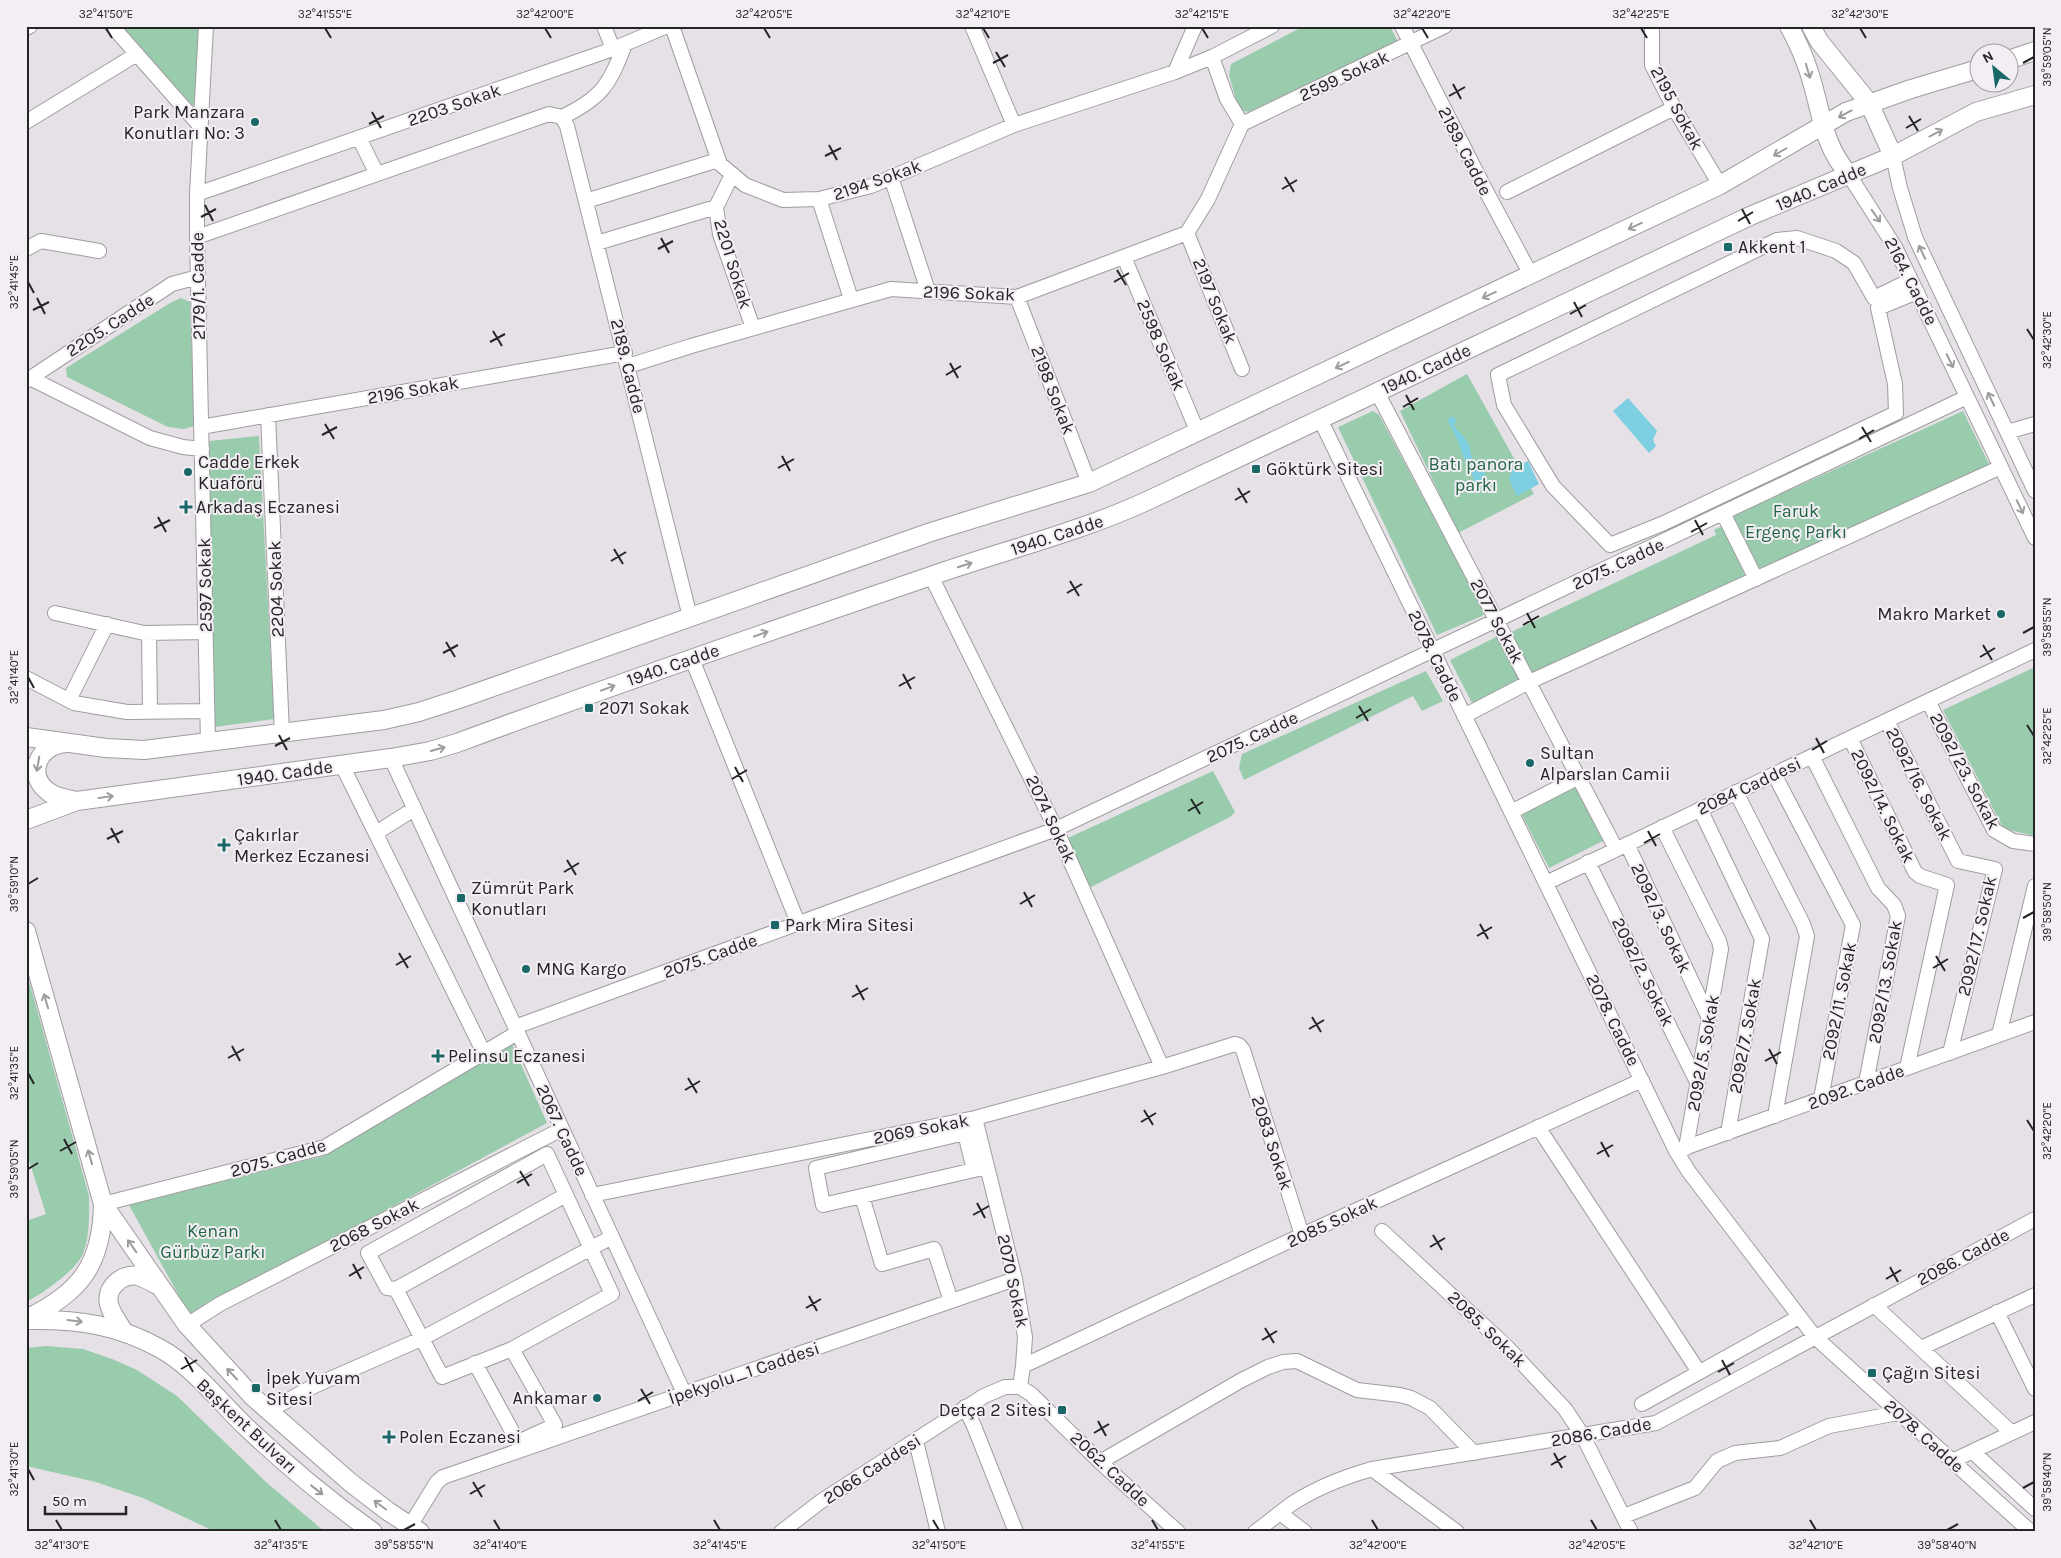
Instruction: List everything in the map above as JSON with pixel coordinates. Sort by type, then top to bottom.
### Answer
[{"type":"main road","name":"2164. Cadde","points":[[1789,26],[1801,48],[1810,74],[1822,127],[1840,164],[1849,175]]},
{"type":"main road","name":"2164. Cadde","points":[[1811,26],[1819,41],[1869,103],[1893,156]]},
{"type":"main road","points":[[2018,57],[2035,51]]},
{"type":"main road","points":[[26,737],[76,742],[106,748],[144,750],[384,720],[419,712],[931,532],[1089,483],[1720,186],[1846,112],[1968,72]]},
{"type":"main road","name":"1940. Cadde","points":[[26,820],[77,801],[342,765],[430,751],[931,576],[1115,516],[1750,216],[1893,156],[1976,112],[2035,95]]},
{"type":"main road","points":[[76,742],[62,743],[49,747],[39,756],[36,770],[40,782],[50,793],[77,801]]},
{"type":"main road","points":[[26,930],[103,1204],[102,1230],[98,1247],[85,1273],[75,1286],[59,1300],[26,1320]]},
{"type":"main road","name":"Başkent Bulvarı","points":[[103,1204],[187,1325],[246,1390],[351,1483],[415,1529]]},
{"type":"main road","points":[[124,1332],[108,1304],[109,1294],[113,1286],[120,1279],[136,1276],[160,1286]]},
{"type":"main road","name":"Başkent Bulvarı","points":[[26,1320],[81,1321],[124,1332],[161,1349],[175,1358],[313,1488],[373,1532]]},
{"type":"street","points":[[26,28],[30,26]]},
{"type":"street","points":[[112,26],[200,126]]},
{"type":"street","name":"2179/1. Cadde","points":[[201,426],[197,194],[206,26]]},
{"type":"street","points":[[604,26],[619,46]]},
{"type":"street","name":"2194 Sokak","points":[[672,26],[720,164],[745,185],[783,200],[819,199],[871,186],[1014,125],[1175,72],[1212,57],[1272,26]]},
{"type":"street","points":[[972,26],[1014,125]]},
{"type":"street","points":[[1175,72],[1195,26]]},
{"type":"street","name":"2189. Cadde","points":[[1402,26],[1531,275]]},
{"type":"street","name":"2599 Sokak","points":[[1242,124],[1445,26]]},
{"type":"street","name":"2195 Sokak","points":[[1652,26],[1652,65],[1674,108],[1720,186]]},
{"type":"street","points":[[197,237],[549,114],[562,117],[586,105],[597,96],[610,78],[619,46],[658,28]]},
{"type":"street","name":"2203 Sokak","points":[[197,194],[619,46]]},
{"type":"street","points":[[26,122],[136,54]]},
{"type":"street","points":[[1187,233],[1208,199],[1242,124],[1227,98],[1212,57]]},
{"type":"street","points":[[1507,192],[1674,108]]},
{"type":"street","name":"2189. Cadde","points":[[562,117],[568,126],[690,617]]},
{"type":"street","points":[[359,138],[377,174]]},
{"type":"street","name":"2164. Cadde","points":[[1893,156],[1900,188],[1915,237],[2035,491]]},
{"type":"street","points":[[586,201],[718,160]]},
{"type":"street","name":"2201 Sokak","points":[[732,175],[716,207],[720,234],[753,328]]},
{"type":"street","name":"2164. Cadde","points":[[1849,175],[1886,232],[1914,286],[2035,538]]},
{"type":"street","points":[[891,177],[928,291]]},
{"type":"street","points":[[819,199],[851,299]]},
{"type":"street","points":[[597,243],[716,207]]},
{"type":"street","name":"2196 Sokak","points":[[201,426],[626,359],[753,328],[891,289],[1017,297],[1187,233]]},
{"type":"street","name":"2197 Sokak","points":[[1187,233],[1242,369]]},
{"type":"street","points":[[1797,238],[1836,251],[1854,263],[1876,303],[1895,384],[1896,413],[1664,523],[1610,545],[1553,486],[1504,405],[1498,375],[1777,240],[1797,238]]},
{"type":"street","points":[[26,249],[41,241],[99,251]]},
{"type":"street","name":"2598 Sokak","points":[[1124,257],[1198,433]]},
{"type":"street","name":"2205. Cadde","points":[[28,380],[172,284],[198,277]]},
{"type":"street","points":[[1876,303],[1914,286]]},
{"type":"street","name":"2198 Sokak","points":[[1017,297],[1089,483]]},
{"type":"street","points":[[28,380],[150,438],[183,448],[202,449]]},
{"type":"street","name":"2077 Sokak","points":[[1377,392],[1579,777],[1621,847]]},
{"type":"street","name":"2075. Cadde","points":[[103,1204],[325,1147],[484,1053],[516,1030],[798,923],[1056,829],[1433,652],[1967,397]]},
{"type":"street","name":"2204 Sokak","points":[[268,415],[282,733]]},
{"type":"street","name":"2078. Cadde","points":[[1320,419],[1642,1080],[1701,1189],[1815,1337],[2032,1532]]},
{"type":"street","points":[[2007,432],[2035,424]]},
{"type":"street","name":"2597 Sokak","points":[[201,426],[208,743]]},
{"type":"street","points":[[1464,716],[1529,682],[2001,467]]},
{"type":"street","points":[[1723,514],[1756,579]]},
{"type":"street","name":"2074 Sokak","points":[[931,576],[1056,829],[1162,1067]]},
{"type":"street","points":[[55,613],[149,633],[206,632]]},
{"type":"street","points":[[69,700],[107,624]]},
{"type":"street","points":[[149,633],[150,712]]},
{"type":"street","name":"2084 Caddesi","points":[[1546,883],[2035,650]]},
{"type":"street","points":[[692,658],[798,923]]},
{"type":"street","points":[[26,678],[74,703],[127,712],[208,711]]},
{"type":"street","name":"2092/23. Sokak","points":[[1928,701],[1994,830],[2013,842],[2035,844]]},
{"type":"street","name":"2092/16. Sokak","points":[[1887,721],[1951,848]]},
{"type":"street","name":"2092/14. Sokak","points":[[1850,738],[1917,874],[1947,885],[1908,1068]]},
{"type":"street","name":"2092/13. Sokak","points":[[1812,756],[1878,888],[1894,905],[1898,916],[1866,1083]]},
{"type":"street","name":"2067. Cadde","points":[[391,758],[684,1393]]},
{"type":"street","points":[[342,765],[484,1053]]},
{"type":"street","name":"2092/11. Sokak","points":[[1774,774],[1853,927],[1821,1099]]},
{"type":"street","points":[[1511,812],[1579,777]]},
{"type":"street","points":[[1736,792],[1803,924],[1807,939],[1775,1116]]},
{"type":"street","points":[[376,833],[414,809]]},
{"type":"street","name":"2092/7. Sokak","points":[[1700,809],[1762,939],[1728,1133]]},
{"type":"street","name":"2092/5. Sokak","points":[[1662,827],[1719,941],[1721,949],[1697,1082],[1681,1150]]},
{"type":"street","name":"2092/3. Sokak","points":[[1621,847],[1709,1018]]},
{"type":"street","name":"2092/17. Sokak","points":[[1950,1053],[1995,869],[1958,861],[1951,848]]},
{"type":"street","name":"2092/2. Sokak","points":[[1588,862],[1697,1082]]},
{"type":"street","points":[[2000,1035],[2035,886]]},
{"type":"street","name":"2092. Cadde","points":[[1681,1150],[2035,1022]]},
{"type":"street","name":"2069 Sokak","points":[[592,1195],[975,1118],[1162,1067],[1235,1044],[1240,1045],[1243,1050]]},
{"type":"street","name":"2083 Sokak","points":[[1243,1050],[1302,1235]]},
{"type":"street","name":"2085 Sokak","points":[[1024,1366],[1302,1235],[1642,1080]]},
{"type":"street","name":"2070 Sokak","points":[[975,1118],[981,1169],[1015,1279],[1025,1337],[1024,1366],[1020,1387]]},
{"type":"street","points":[[1538,1127],[1699,1372]]},
{"type":"street","name":"2068 Sokak","points":[[187,1325],[220,1304],[562,1129]]},
{"type":"street","points":[[965,1133],[981,1169],[823,1205],[816,1168],[965,1133]]},
{"type":"street","points":[[396,1289],[442,1377],[475,1362],[512,1349],[612,1294],[547,1154],[368,1253],[387,1288],[396,1289],[566,1195]]},
{"type":"street","points":[[862,1196],[882,1264],[934,1249],[951,1301]]},
{"type":"street","name":"2086. Cadde","points":[[1255,1532],[1316,1490],[1342,1478],[1372,1469],[1656,1423],[2035,1219]]},
{"type":"street","name":"2085. Sokak","points":[[1382,1231],[1507,1347],[1566,1409],[1583,1436],[1631,1532]]},
{"type":"street","points":[[268,1411],[314,1386],[422,1339],[612,1237]]},
{"type":"street","name":"İpekyolu_1 Caddesi","points":[[415,1529],[437,1482],[443,1477],[1015,1279]]},
{"type":"street","points":[[1920,1348],[2035,1295]]},
{"type":"street","points":[[1874,1304],[2011,1432]]},
{"type":"street","points":[[1997,1312],[2035,1389]]},
{"type":"street","points":[[1642,1404],[1799,1317]]},
{"type":"street","points":[[475,1362],[518,1442],[556,1425],[512,1349]]},
{"type":"street","points":[[1100,1462],[1254,1374],[1276,1364],[1297,1361],[1357,1390],[1400,1395],[1422,1402],[1474,1453]]},
{"type":"street","name":"2066 Caddesi","points":[[781,1532],[820,1502],[916,1441],[965,1407],[1004,1387],[1020,1387]]},
{"type":"street","name":"2062. Cadde","points":[[1020,1387],[1031,1394],[1100,1462],[1178,1532]]},
{"type":"street","points":[[965,1407],[1016,1532]]},
{"type":"street","points":[[1624,1516],[1695,1488],[1717,1461],[1735,1452],[1780,1448],[1830,1426],[1898,1413]]},
{"type":"street","points":[[1952,1461],[2035,1422]]},
{"type":"street","points":[[916,1441],[938,1532]]},
{"type":"street","points":[[1973,1452],[2034,1508]]},
{"type":"street","points":[[1372,1469],[1457,1532]]},
{"type":"street","points":[[1280,1513],[1305,1532]]},
{"type":"green space","points":[[122,26],[202,26],[195,105],[192,105]]},
{"type":"green space","points":[[1304,26],[1390,26],[1398,42],[1249,112],[1239,110],[1229,75],[1231,64]]},
{"type":"green space","points":[[181,298],[190,302],[194,426],[184,429],[168,427],[67,377],[66,368]]},
{"type":"green space","name":"Batı panora parkı","points":[[1467,374],[1534,494],[1458,533],[1400,411]]},
{"type":"green space","points":[[1373,411],[1379,415],[1485,613],[1437,635],[1338,427]]},
{"type":"green space","name":"Faruk Ergenç Parkı","points":[[1963,411],[1990,466],[1758,572],[1730,517]]},
{"type":"green space","points":[[259,436],[274,719],[214,727],[209,441]]},
{"type":"green space","name":"Faruk Ergenç Parkı","points":[[1722,526],[1746,577],[1532,675],[1511,632],[1716,535],[1714,530]]},
{"type":"green space","points":[[1498,636],[1520,679],[1472,703],[1450,660]]},
{"type":"green space","points":[[2035,667],[2035,836],[2005,829],[2002,826],[1943,710]]},
{"type":"green space","points":[[1426,671],[1443,701],[1422,711],[1413,696],[1244,780],[1239,768],[1242,754]]},
{"type":"green space","points":[[1213,771],[1235,812],[1230,817],[1089,888],[1068,838]]},
{"type":"green space","points":[[1578,785],[1605,840],[1549,868],[1521,813]]},
{"type":"green space","points":[[26,970],[89,1196],[89,1225],[87,1240],[79,1261],[58,1281],[41,1294],[26,1302],[26,1221],[46,1214],[26,1151]]},
{"type":"green space","name":"Kenan Gürbüz Parkı","points":[[512,1044],[547,1123],[190,1316],[129,1205],[323,1156]]},
{"type":"green space","points":[[46,1346],[83,1349],[112,1359],[137,1370],[177,1396],[266,1482],[325,1532],[216,1532],[143,1498],[96,1482],[26,1466],[26,1348]]},
{"type":"water","points":[[1628,398],[1657,431],[1653,440],[1656,446],[1649,453],[1613,411]]},
{"type":"water","points":[[1454,417],[1456,420],[1454,425],[1468,442],[1474,464],[1484,472],[1485,478],[1479,482],[1474,482],[1471,470],[1448,421],[1449,418]]},
{"type":"water","points":[[1528,461],[1539,484],[1517,496],[1509,479],[1512,469]]},
{"type":"place","name":"Park Manzara Konutları No: 3","points":[[255,122]]},
{"type":"place","name":"Akkent 1","points":[[1728,247]]},
{"type":"place","name":"Göktürk Sitesi","points":[[1256,469]]},
{"type":"place","name":"Cadde Erkek Kuaförü","points":[[188,472]]},
{"type":"place","name":"Arkadaş Eczanesi","points":[[186,507]]},
{"type":"place","name":"Makro Market","points":[[2001,614]]},
{"type":"place","name":"2071 Sokak","points":[[589,708]]},
{"type":"place","name":"Sultan Alparslan Camii","points":[[1530,763]]},
{"type":"place","name":"Çakırlar Merkez Eczanesi","points":[[224,845]]},
{"type":"place","name":"Zümrüt Park Konutları","points":[[461,898]]},
{"type":"place","name":"Park Mira Sitesi","points":[[775,925]]},
{"type":"place","name":"MNG Kargo","points":[[526,969]]},
{"type":"place","name":"Pelinsu Eczanesi","points":[[438,1056]]},
{"type":"place","name":"Çağın Sitesi","points":[[1872,1373]]},
{"type":"place","name":"İpek Yuvam Sitesi","points":[[256,1388]]},
{"type":"place","name":"Ankamar","points":[[597,1398]]},
{"type":"place","name":"Detça 2 Sitesi","points":[[1062,1410]]},
{"type":"place","name":"Polen Eczanesi","points":[[389,1437]]}]
